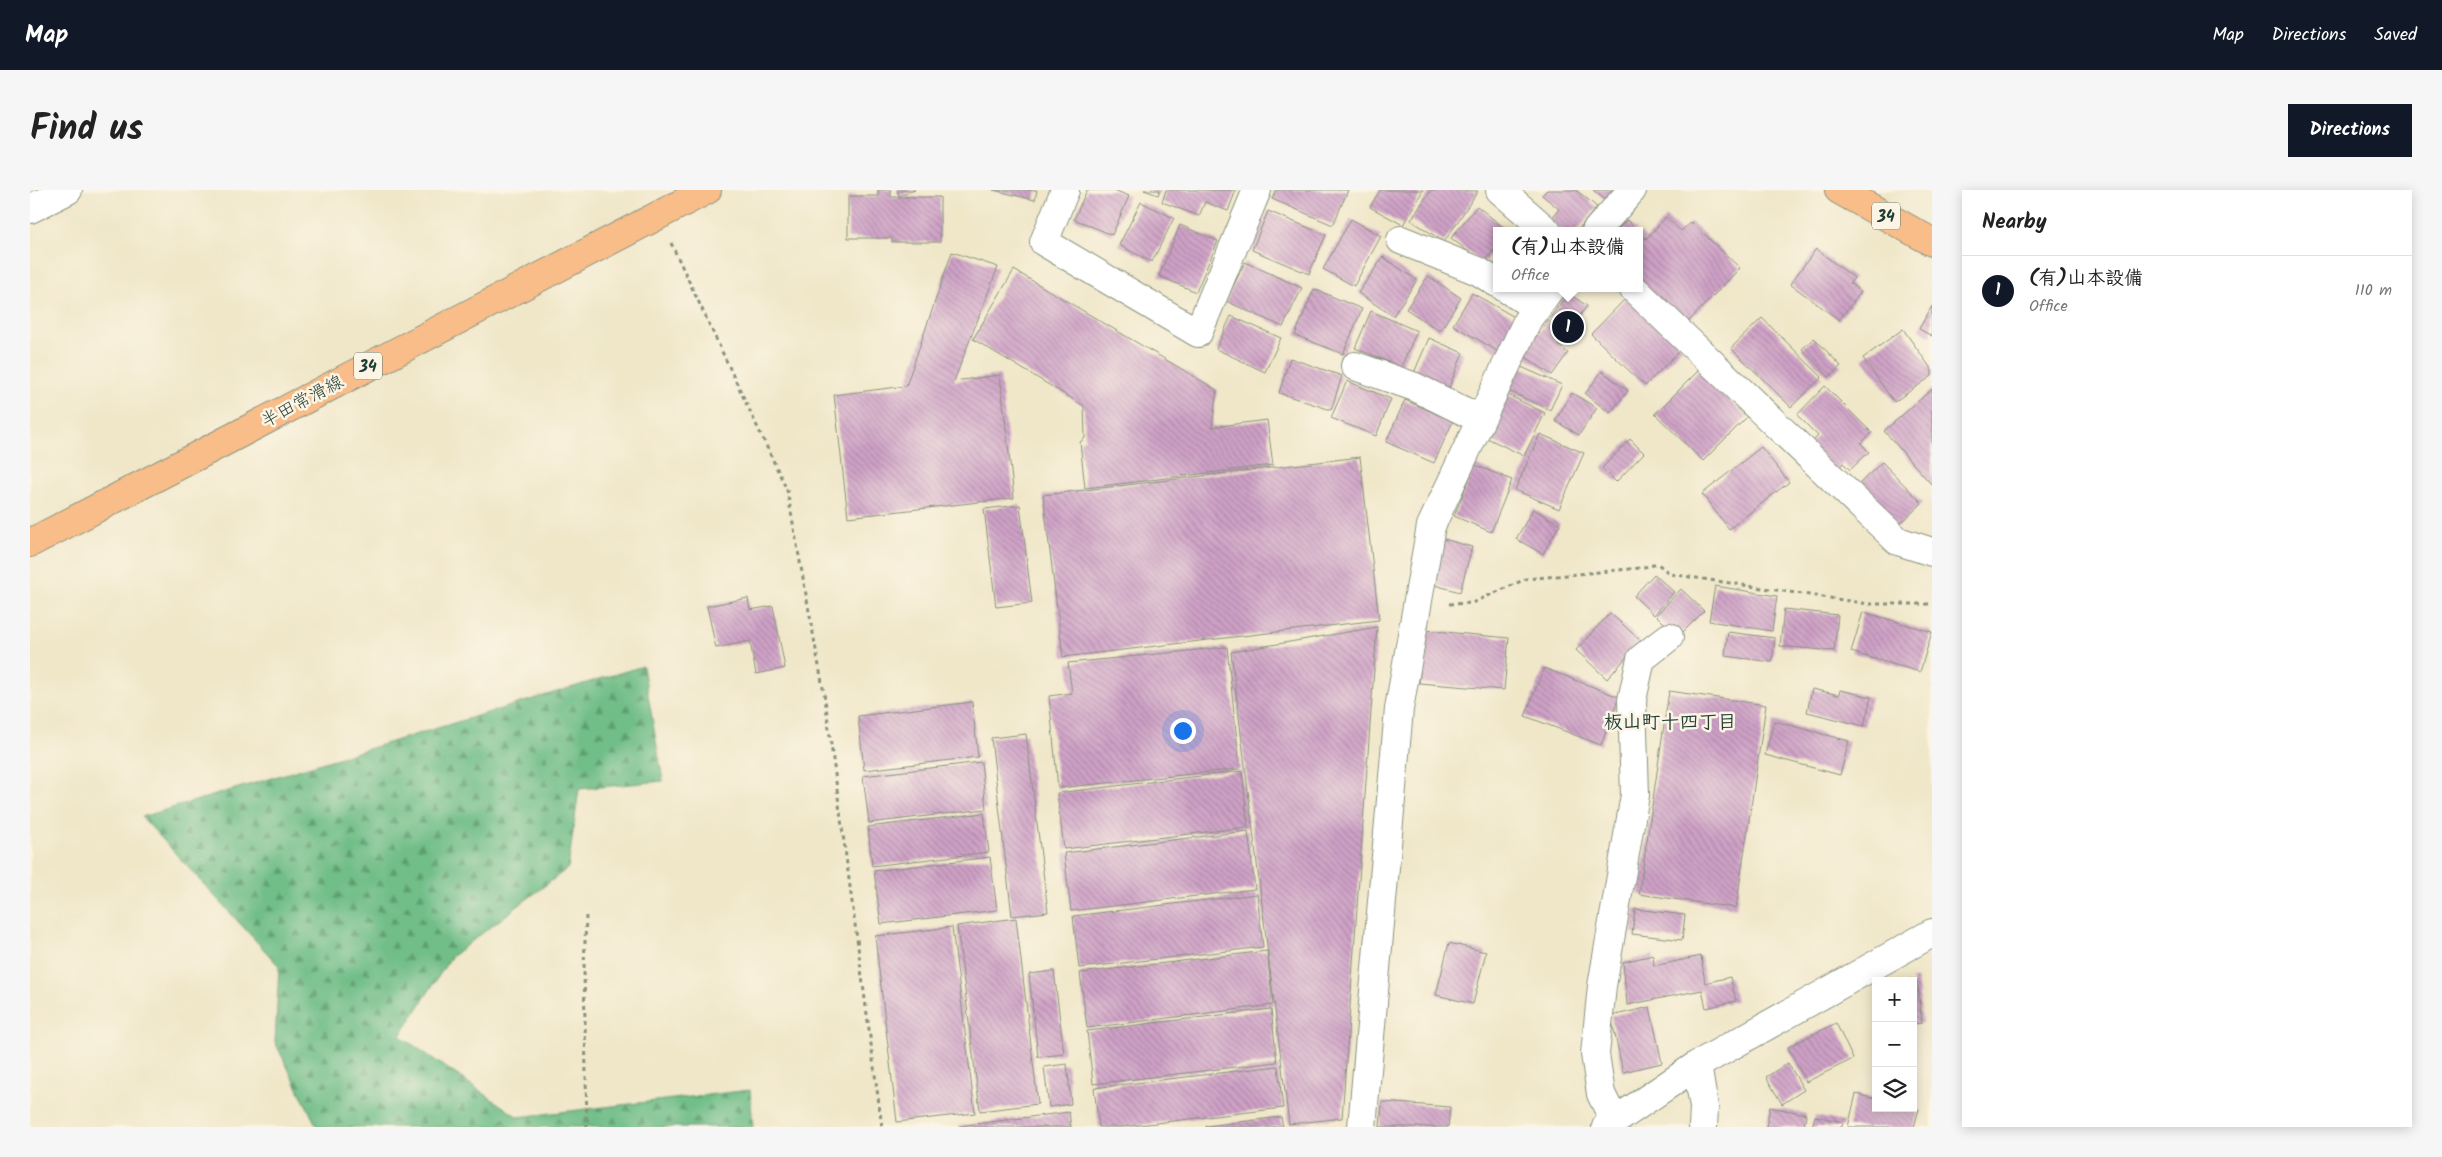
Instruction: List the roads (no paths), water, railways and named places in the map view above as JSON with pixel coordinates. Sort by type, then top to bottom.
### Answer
[{"type":"main road","name":"半田常滑線","points":[[30,543],[707,190]]},
{"type":"main road","name":"34","points":[[1839,190],[1932,242]]},
{"type":"street","points":[[30,208],[68,190]]},
{"type":"street","points":[[1065,190],[1044,242],[1198,332],[1258,190]]},
{"type":"street","points":[[1500,190],[1542,227]]},
{"type":"street","points":[[1600,227],[1632,190]]},
{"type":"street","points":[[1401,240],[1478,271],[1493,280]]},
{"type":"street","points":[[1362,1127],[1399,709],[1431,526],[1528,319],[1544,298],[1521,292]]},
{"type":"street","points":[[1637,292],[1898,541],[1932,552]]},
{"type":"street","points":[[1354,366],[1415,387],[1480,419]]},
{"type":"street","points":[[1669,637],[1640,660],[1632,700],[1634,795],[1602,986],[1595,1054],[1601,1094],[1611,1124],[1698,1065],[1932,933]]},
{"type":"street","points":[[1698,1065],[1704,1107],[1703,1127]]},
{"type":"place","name":"(有)山本設備","points":[[1568,327]]},
{"type":"district","name":"板山町十四丁目","points":[[1670,721]]}]
